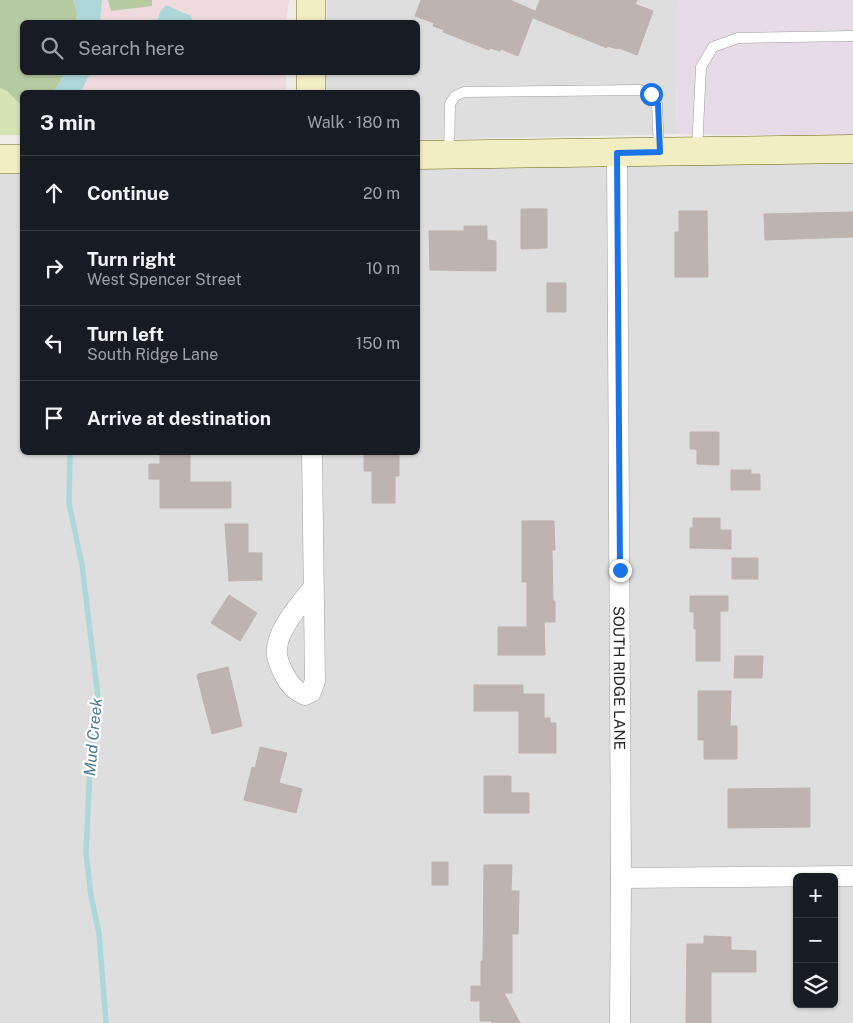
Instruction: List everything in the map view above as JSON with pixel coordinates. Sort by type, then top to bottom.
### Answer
[{"type":"street","points":[[311,0],[311,20]]},
{"type":"street","points":[[311,75],[311,90]]},
{"type":"street","points":[[420,155],[853,149]]},
{"type":"street","name":"SOUTH RIDGE LANE","points":[[617,153],[620,1023]]},
{"type":"street","points":[[0,159],[20,159]]},
{"type":"street","points":[[312,455],[313,588]]},
{"type":"street","points":[[621,878],[853,876]]},
{"type":"lane","points":[[696,152],[701,67],[713,46],[738,38],[853,36]]},
{"type":"lane","points":[[449,155],[450,104],[455,96],[464,92],[640,90],[651,94],[658,104],[660,152]]},
{"type":"shaded area","points":[[76,0],[289,0],[286,20],[76,20]]},
{"type":"shaded area","points":[[327,0],[678,0],[676,134],[420,140],[420,90],[326,90],[326,75],[420,75],[420,20],[327,20]]},
{"type":"shaded area","points":[[678,0],[853,0],[853,136],[676,134]]},
{"type":"shaded area","points":[[64,75],[286,75],[286,90],[55,90]]},
{"type":"shaded area","points":[[853,163],[853,1023],[0,1023],[0,174],[20,173],[20,455],[420,455],[420,168]]},
{"type":"green space","points":[[0,0],[74,0],[77,13],[76,20],[20,20],[20,75],[64,75],[55,90],[20,90],[20,104],[7,91],[0,88]]},
{"type":"green space","points":[[108,0],[152,0],[152,6],[111,11]]},
{"type":"green space","points":[[0,88],[7,91],[20,104],[20,135],[0,135]]},
{"type":"water","points":[[74,0],[102,0],[100,20],[76,20],[77,13]]},
{"type":"water","points":[[166,5],[191,16],[192,20],[158,20],[160,12]]},
{"type":"water","points":[[64,75],[89,75],[82,90],[55,90]]},
{"type":"building","points":[[421,0],[510,0],[535,11],[518,56],[501,49],[500,51],[490,48],[489,50],[443,32],[444,30],[433,26],[434,23],[415,16]]},
{"type":"building","points":[[540,0],[637,0],[635,4],[653,11],[637,55],[619,48],[607,46],[607,48],[533,18]]},
{"type":"building","points":[[521,209],[547,209],[547,248],[521,249]]},
{"type":"building","points":[[679,211],[707,211],[708,277],[675,277],[675,232],[679,232]]},
{"type":"building","points":[[853,212],[853,237],[765,240],[764,214]]},
{"type":"building","points":[[464,226],[487,226],[487,240],[496,241],[496,271],[430,270],[429,231],[464,231]]},
{"type":"building","points":[[547,283],[566,283],[566,312],[547,312]]},
{"type":"building","points":[[690,432],[719,432],[719,465],[697,464],[697,449],[690,449]]},
{"type":"building","points":[[160,455],[190,455],[190,482],[231,482],[231,508],[160,508],[160,479],[149,479],[149,464],[160,464]]},
{"type":"building","points":[[364,455],[399,455],[399,476],[395,476],[395,503],[372,503],[372,471],[364,471]]},
{"type":"building","points":[[731,470],[751,470],[751,474],[760,474],[760,490],[731,490]]},
{"type":"building","points":[[693,518],[720,518],[720,530],[731,530],[731,549],[690,548],[690,528],[693,528]]},
{"type":"building","points":[[522,521],[554,521],[555,550],[552,550],[555,622],[544,622],[545,655],[498,655],[498,627],[527,627],[527,582],[522,582]]},
{"type":"building","points":[[225,524],[248,524],[248,553],[262,553],[262,580],[229,581]]},
{"type":"building","points":[[732,558],[758,558],[758,579],[732,579]]},
{"type":"building","points":[[229,595],[257,613],[240,641],[211,623]]},
{"type":"building","points":[[690,596],[728,596],[728,611],[720,611],[720,661],[696,661],[696,629],[694,629],[694,612],[690,612]]},
{"type":"building","points":[[735,656],[763,656],[762,678],[734,678]]},
{"type":"building","points":[[228,667],[242,726],[212,734],[197,676],[198,674]]},
{"type":"building","points":[[474,685],[523,685],[523,694],[544,694],[544,718],[550,718],[550,723],[556,723],[556,753],[519,753],[519,711],[474,711]]},
{"type":"building","points":[[698,691],[731,691],[730,726],[737,726],[737,759],[704,759],[704,740],[698,740]]},
{"type":"building","points":[[260,747],[287,753],[279,783],[302,789],[296,813],[244,800],[252,767],[255,768]]},
{"type":"building","points":[[484,776],[511,776],[511,793],[529,793],[529,813],[484,813]]},
{"type":"building","points":[[810,788],[810,827],[728,828],[728,789]]},
{"type":"building","points":[[432,862],[448,862],[448,885],[432,885]]},
{"type":"building","points":[[484,865],[512,865],[511,891],[519,891],[518,934],[512,934],[512,993],[504,993],[520,1023],[480,1021],[480,1001],[471,1001],[471,986],[481,986]]},
{"type":"building","points":[[704,936],[731,937],[731,950],[756,951],[756,972],[711,972],[711,1023],[686,1023],[687,944],[704,944]]},
{"type":"waterway","name":"Mud Creek","points":[[70,455],[69,503],[82,565],[98,697],[91,744],[86,852],[91,896],[99,933],[106,1023]]},
{"type":"route","points":[[620,570],[617,153],[660,152],[658,104],[651,94]]}]
